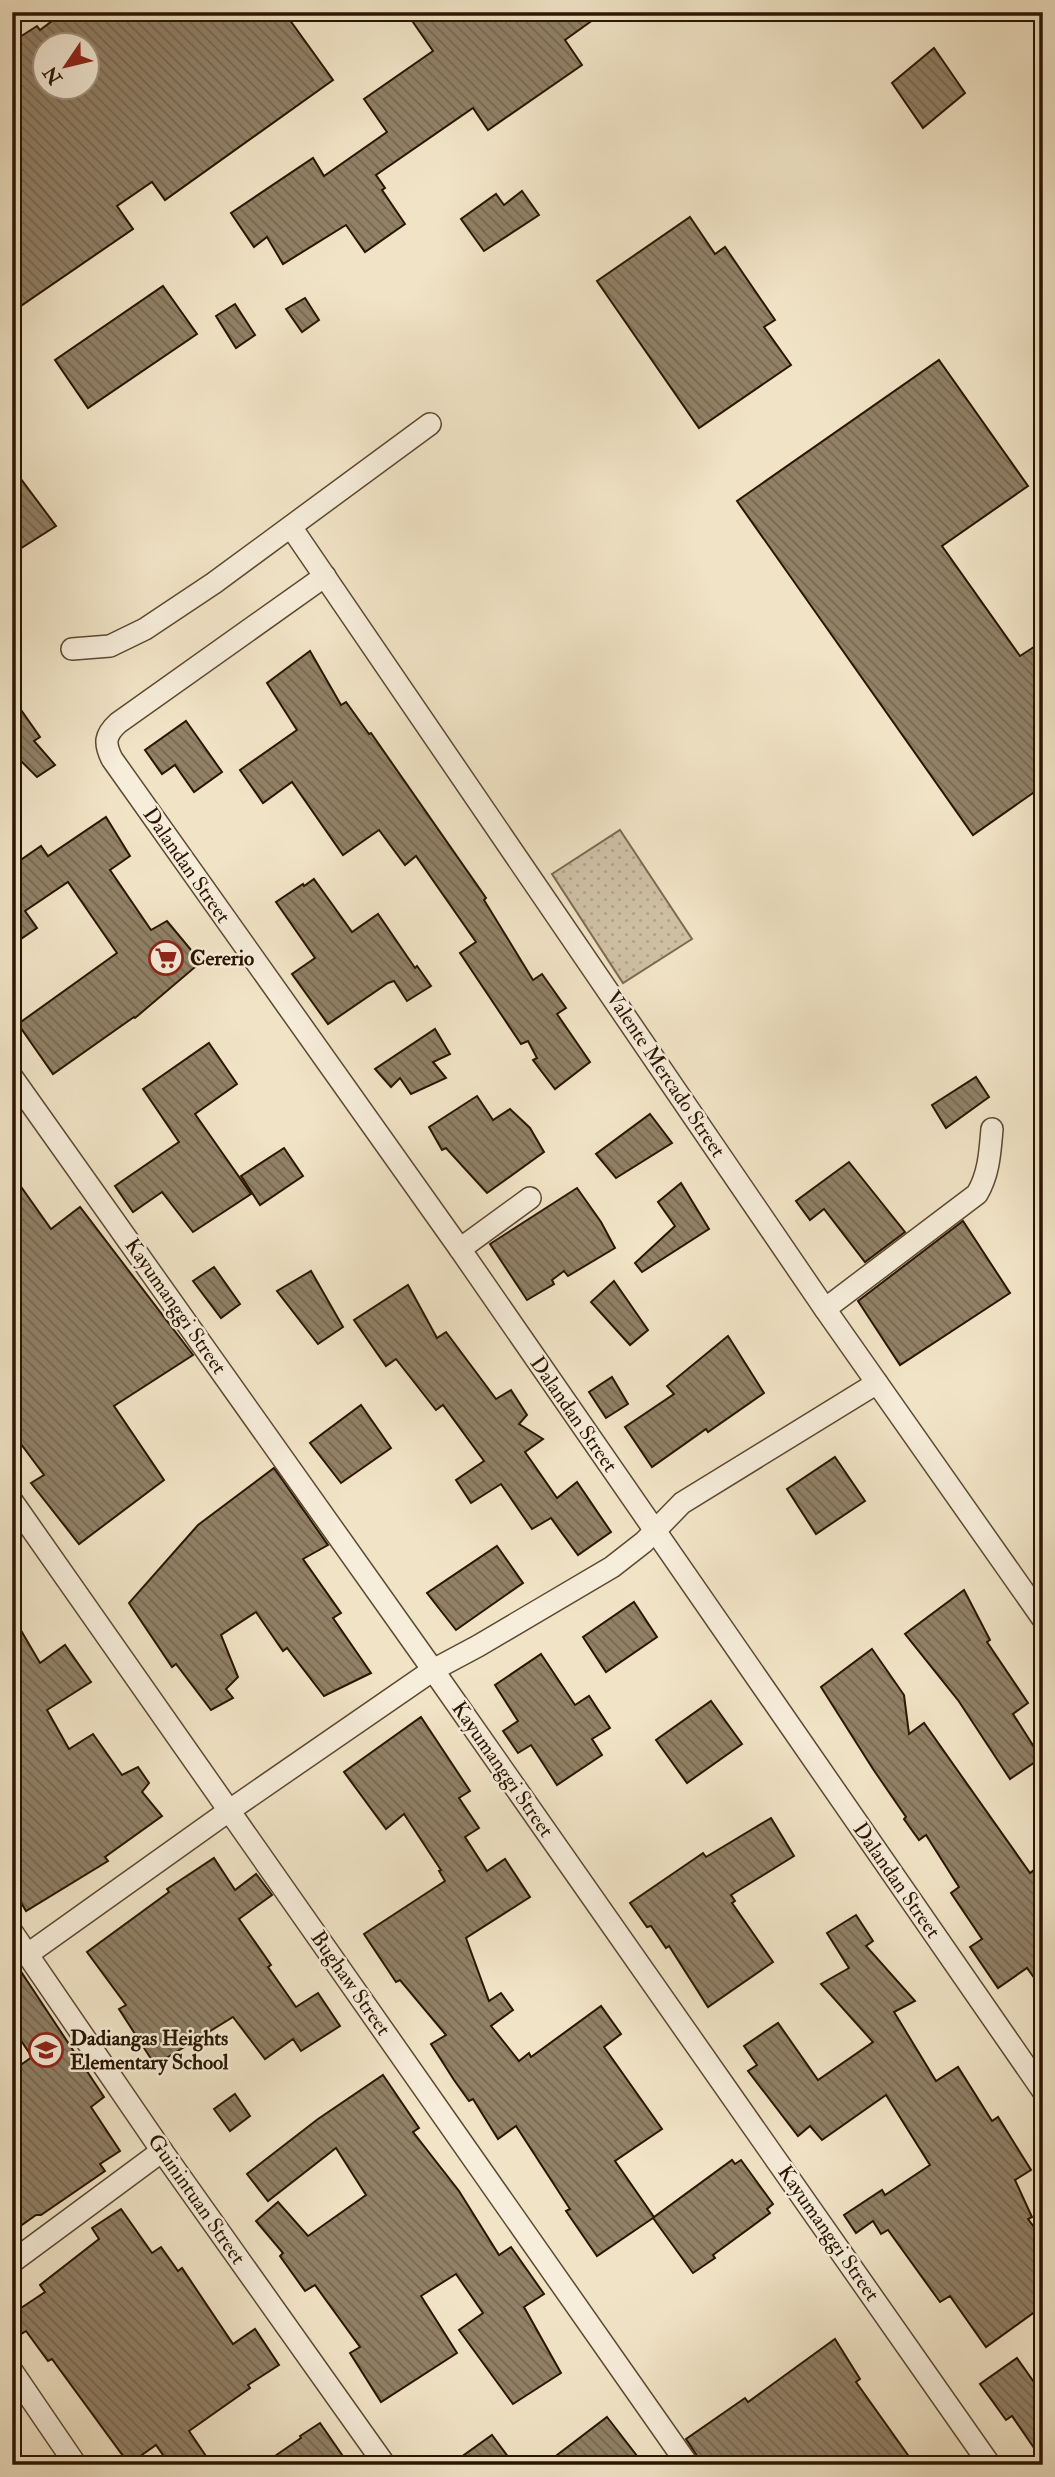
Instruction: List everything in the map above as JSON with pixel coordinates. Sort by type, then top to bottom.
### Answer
[{"type":"street","points":[[72,649],[110,646],[145,629],[291,527],[430,424]]},
{"type":"street","name":"Valente Mercado Street","points":[[291,527],[825,1309],[1043,1619]]},
{"type":"street","name":"Dalandan Street","points":[[325,576],[118,723],[106,738],[107,749],[460,1249],[1043,2091]]},
{"type":"street","name":"Kayumanggi Street","points":[[12,1077],[433,1670],[989,2465]]},
{"type":"street","points":[[825,1309],[977,1194],[983,1184],[989,1162],[992,1129]]},
{"type":"street","points":[[460,1249],[530,1198]]},
{"type":"street","points":[[28,1954],[433,1670],[612,1567],[656,1531],[682,1503],[877,1383]]},
{"type":"street","name":"Bughaw Street","points":[[12,1501],[688,2465]]},
{"type":"street","name":"Guinintuan Street","points":[[12,1932],[162,2151],[386,2465]]},
{"type":"street","points":[[12,2262],[162,2151]]},
{"type":"street","points":[[12,2371],[76,2465]]},
{"type":"shaded area","points":[[620,830],[692,939],[623,983],[552,874]]},
{"type":"building","points":[[64,12],[284,12],[333,80],[165,200],[152,182],[117,206],[133,229],[12,312],[12,42],[37,26],[40,30]]},
{"type":"building","points":[[406,12],[604,12],[565,40],[582,65],[488,130],[473,108],[376,175],[385,188],[382,190],[405,224],[365,252],[346,225],[283,264],[267,237],[254,247],[231,213],[313,158],[324,176],[387,132],[364,99],[433,51]]},
{"type":"building","points":[[934,48],[965,93],[923,128],[892,83]]},
{"type":"building","points":[[522,191],[539,215],[484,251],[461,219],[496,194],[504,205]]},
{"type":"building","points":[[690,217],[715,254],[725,247],[775,320],[764,327],[791,365],[699,428],[597,281]]},
{"type":"building","points":[[163,286],[197,334],[88,408],[55,360]]},
{"type":"building","points":[[305,298],[319,320],[302,332],[286,309]]},
{"type":"building","points":[[235,304],[255,335],[236,348],[216,316]]},
{"type":"building","points":[[939,360],[1028,486],[942,546],[1020,656],[1043,641],[1043,786],[973,835],[737,501]]},
{"type":"building","points":[[12,467],[56,526],[12,554]]},
{"type":"building","points":[[310,651],[341,705],[346,702],[369,734],[371,733],[486,898],[484,900],[533,980],[542,974],[566,1008],[557,1014],[590,1062],[555,1089],[533,1060],[537,1058],[528,1041],[521,1044],[460,953],[476,942],[416,856],[405,865],[379,830],[343,855],[292,782],[263,803],[240,770],[297,730],[267,683]]},
{"type":"building","points":[[12,697],[40,737],[34,741],[55,765],[37,777],[15,755],[12,757]]},
{"type":"building","points":[[186,721],[222,772],[194,792],[175,765],[162,774],[145,750]]},
{"type":"building","points":[[106,817],[130,856],[110,870],[151,930],[167,921],[201,962],[135,1018],[53,1074],[18,1024],[117,953],[68,882],[25,911],[37,928],[12,945],[12,866],[41,846],[48,856]]},
{"type":"building","points":[[314,879],[352,932],[378,914],[415,968],[417,966],[431,986],[407,1001],[394,981],[388,983],[328,1024],[292,974],[315,958],[276,902]]},
{"type":"building","points":[[435,1029],[450,1054],[433,1062],[446,1078],[411,1094],[400,1078],[391,1087],[375,1069]]},
{"type":"building","points":[[209,1043],[237,1084],[195,1114],[251,1194],[193,1232],[162,1192],[133,1212],[115,1186],[179,1142],[143,1089]]},
{"type":"building","points":[[976,1077],[989,1097],[946,1128],[932,1105]]},
{"type":"building","points":[[477,1096],[493,1120],[510,1109],[530,1128],[544,1152],[487,1193],[446,1148],[442,1150],[429,1127]]},
{"type":"building","points":[[650,1114],[672,1143],[616,1178],[596,1154]]},
{"type":"building","points":[[284,1148],[303,1176],[260,1205],[241,1176]]},
{"type":"building","points":[[849,1162],[905,1232],[865,1262],[824,1209],[810,1220],[796,1201]]},
{"type":"building","points":[[12,1174],[51,1229],[80,1207],[193,1355],[114,1406],[164,1480],[79,1544],[31,1483],[44,1475],[12,1432]]},
{"type":"building","points":[[681,1183],[709,1229],[642,1272],[635,1263],[675,1226],[658,1202]]},
{"type":"building","points":[[577,1188],[615,1248],[568,1276],[564,1271],[552,1280],[554,1284],[527,1300],[490,1244]]},
{"type":"building","points":[[963,1221],[1010,1293],[900,1365],[858,1301]]},
{"type":"building","points":[[214,1267],[240,1304],[221,1318],[193,1281]]},
{"type":"building","points":[[311,1271],[343,1327],[318,1344],[277,1291]]},
{"type":"building","points":[[614,1281],[648,1330],[630,1345],[591,1302]]},
{"type":"building","points":[[408,1285],[437,1338],[446,1332],[496,1399],[511,1390],[527,1415],[519,1424],[543,1439],[525,1452],[557,1498],[577,1482],[611,1532],[578,1555],[551,1518],[532,1529],[501,1484],[471,1503],[456,1480],[484,1461],[443,1405],[436,1410],[396,1359],[386,1366],[354,1320]]},
{"type":"building","points":[[728,1336],[764,1393],[652,1467],[625,1427],[674,1394],[667,1386]]},
{"type":"building","points":[[612,1377],[628,1404],[606,1418],[589,1392]]},
{"type":"building","points":[[361,1405],[391,1448],[341,1483],[310,1443]]},
{"type":"building","points":[[835,1457],[865,1501],[816,1534],[787,1489]]},
{"type":"building","points":[[274,1468],[328,1545],[303,1559],[341,1613],[333,1618],[371,1673],[324,1696],[287,1648],[283,1651],[256,1612],[221,1635],[238,1677],[226,1689],[233,1698],[211,1710],[176,1664],[172,1667],[129,1603],[198,1525]]},
{"type":"building","points":[[497,1546],[523,1583],[456,1630],[427,1593]]},
{"type":"building","points":[[964,1590],[990,1640],[987,1642],[1028,1703],[1013,1714],[1041,1758],[1010,1779],[958,1700],[905,1634]]},
{"type":"building","points":[[634,1602],[657,1637],[606,1672],[583,1637]]},
{"type":"building","points":[[12,1615],[40,1663],[65,1645],[91,1682],[47,1710],[69,1749],[93,1734],[122,1775],[138,1767],[149,1783],[142,1792],[162,1816],[105,1857],[108,1861],[26,1911],[12,1887]]},
{"type":"building","points":[[872,1649],[904,1695],[909,1734],[924,1723],[1030,1873],[1043,1863],[1043,1990],[1027,1968],[998,1988],[970,1947],[982,1939],[951,1893],[959,1887],[926,1835],[919,1840],[904,1819],[906,1817],[821,1687]]},
{"type":"building","points":[[541,1654],[575,1705],[589,1696],[610,1728],[592,1739],[602,1755],[557,1785],[531,1745],[518,1753],[503,1731],[518,1721],[495,1685]]},
{"type":"building","points":[[711,1701],[742,1744],[687,1783],[656,1740]]},
{"type":"building","points":[[421,1717],[470,1791],[459,1798],[479,1828],[465,1837],[487,1871],[505,1859],[530,1897],[466,1938],[489,2001],[501,1993],[513,2010],[491,2026],[519,2061],[529,2053],[531,2057],[601,2006],[621,2034],[604,2047],[662,2129],[615,2161],[654,2217],[732,2160],[735,2164],[741,2160],[773,2204],[767,2209],[770,2213],[693,2273],[653,2218],[597,2256],[566,2211],[570,2209],[516,2126],[498,2139],[473,2099],[469,2101],[431,2044],[446,2035],[400,1980],[396,1982],[364,1934],[445,1881],[439,1871],[441,1870],[404,1814],[386,1829],[344,1772]]},
{"type":"building","points":[[771,1818],[794,1856],[731,1895],[735,1901],[732,1903],[773,1962],[708,2007],[669,1946],[666,1948],[630,1903],[703,1853],[706,1857]]},
{"type":"building","points":[[214,1858],[235,1890],[256,1874],[272,1895],[239,1919],[296,2007],[318,1993],[340,2026],[301,2051],[293,2039],[265,2059],[233,2017],[155,2065],[119,2009],[126,2005],[87,1952],[169,1892],[167,1889]]},
{"type":"building","points":[[856,1915],[873,1941],[866,1946],[915,2001],[894,2012],[936,2081],[958,2067],[992,2121],[998,2117],[1031,2170],[1015,2180],[1032,2217],[1028,2219],[1043,2239],[1043,2306],[986,2347],[950,2296],[940,2302],[888,2230],[881,2234],[873,2221],[856,2233],[844,2215],[882,2190],[885,2195],[930,2165],[886,2095],[822,2140],[810,2126],[798,2136],[748,2071],[757,2065],[744,2046],[778,2023],[818,2080],[873,2042],[821,1984],[849,1968],[827,1933]]},
{"type":"building","name":"Dadiangas Heights Elementary School","points":[[12,1958],[104,2097],[91,2107],[120,2151],[100,2164],[105,2171],[12,2232],[12,2071],[32,2057],[12,2027]]},
{"type":"building","points":[[383,2075],[419,2128],[413,2132],[459,2191],[499,2255],[511,2247],[544,2294],[524,2307],[561,2373],[513,2404],[459,2330],[483,2313],[456,2274],[421,2296],[457,2353],[381,2402],[350,2353],[360,2347],[315,2285],[305,2291],[280,2256],[283,2253],[256,2221],[278,2202],[308,2236],[366,2195],[336,2148],[268,2201],[247,2174],[318,2119]]},
{"type":"building","points":[[235,2094],[250,2116],[230,2131],[214,2109]]},
{"type":"building","points":[[121,2209],[152,2253],[161,2247],[178,2271],[182,2268],[233,2344],[255,2329],[279,2365],[248,2385],[250,2388],[189,2431],[212,2465],[170,2465],[156,2445],[129,2464],[52,2359],[48,2361],[26,2331],[12,2340],[12,2314],[45,2292],[40,2285],[99,2239],[92,2228]]},
{"type":"building","points":[[835,2339],[860,2379],[856,2382],[915,2465],[703,2465],[686,2439],[745,2398],[748,2402]]},
{"type":"building","points":[[1017,2358],[1043,2395],[1043,2461],[1012,2416],[1006,2420],[980,2384]]},
{"type":"building","points":[[607,2417],[644,2465],[544,2465]]},
{"type":"building","points":[[320,2423],[349,2465],[262,2465],[301,2438],[300,2436]]},
{"type":"building","points":[[492,2435],[514,2465],[450,2465]]},
{"type":"place","name":"Cererio","points":[[166,958]]},
{"type":"place","name":"Dadiangas Heights Elementary School","points":[[46,2050]]}]
